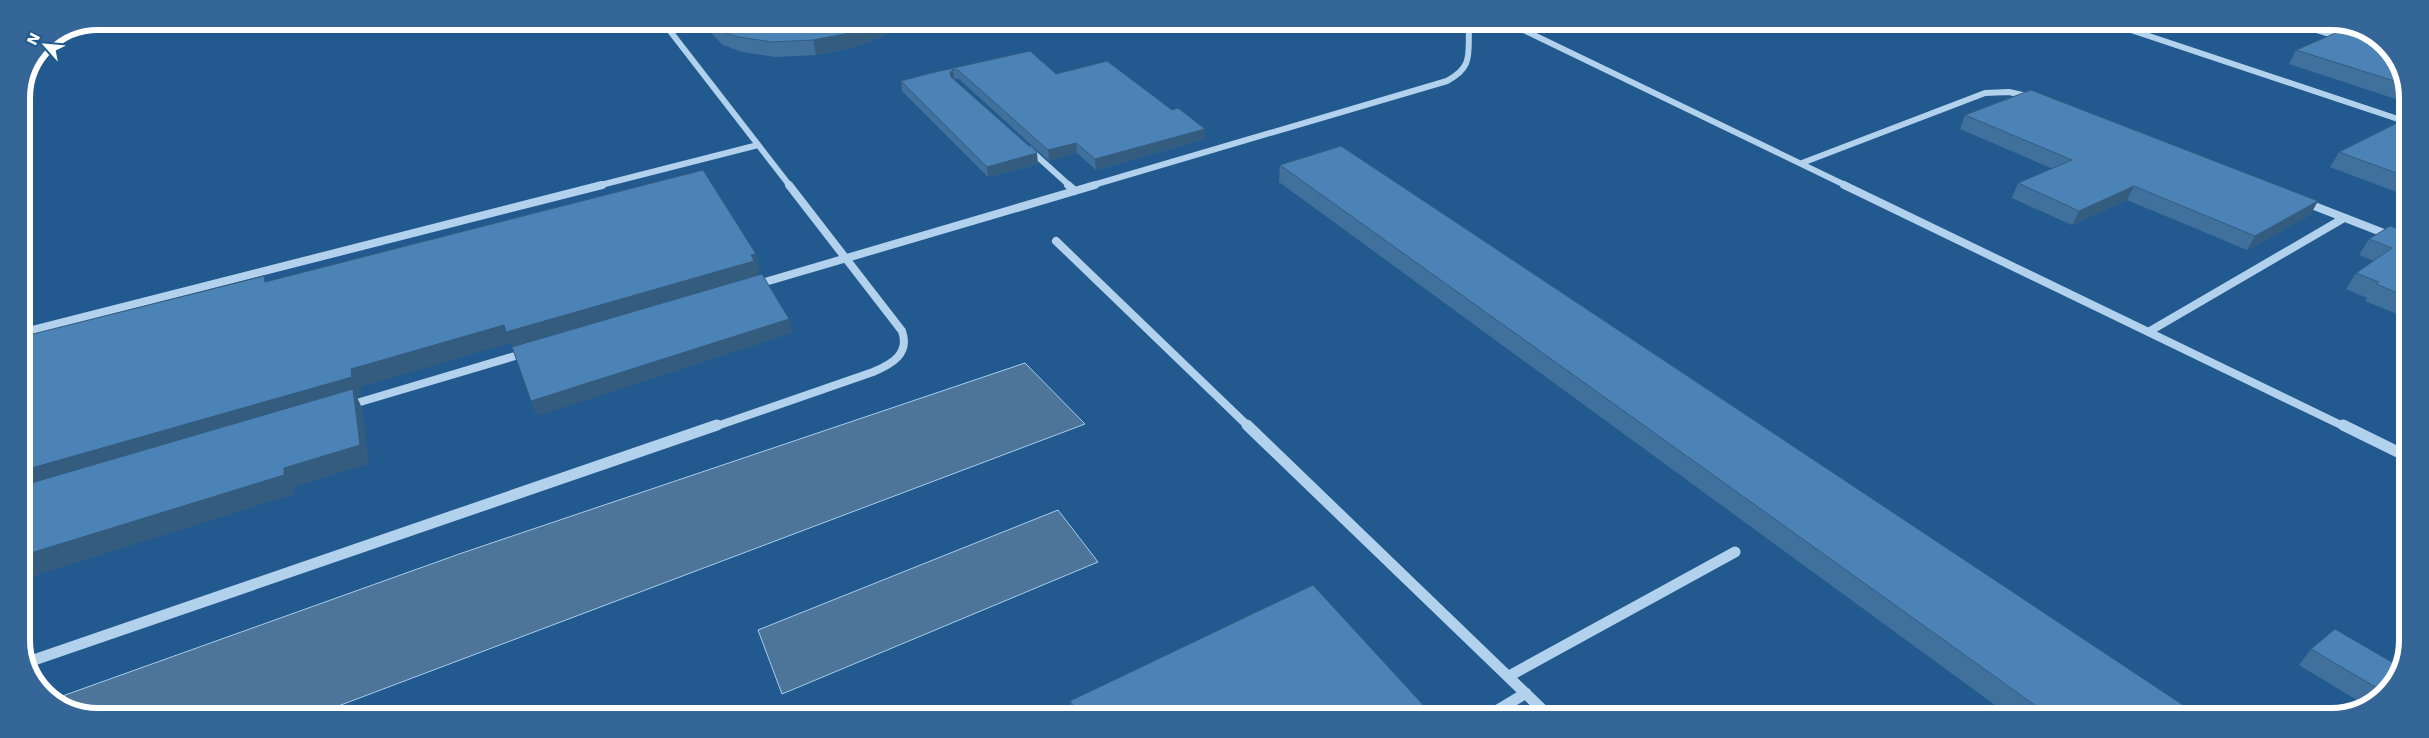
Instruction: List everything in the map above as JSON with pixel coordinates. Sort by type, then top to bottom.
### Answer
[{"type":"lane","points":[[33,660],[885,367],[902,353],[906,338],[669,30]]},
{"type":"lane","points":[[750,286],[1447,81],[1467,67],[1469,62],[1469,30]]},
{"type":"lane","points":[[1524,30],[2399,453]]},
{"type":"lane","points":[[2131,30],[2399,119]]},
{"type":"lane","points":[[2318,30],[2345,38]]},
{"type":"lane","points":[[1802,163],[1985,93],[2009,92],[2036,99]]},
{"type":"lane","points":[[30,331],[758,145]]},
{"type":"lane","points":[[1026,146],[1076,191]]},
{"type":"lane","points":[[2297,200],[2399,239]]},
{"type":"lane","points":[[2150,331],[2344,218]]},
{"type":"lane","points":[[1056,241],[1541,708]]},
{"type":"lane","points":[[338,408],[539,349]]},
{"type":"lane","points":[[1509,676],[1735,552]]},
{"type":"lane","points":[[1501,708],[1526,693]]},
{"type":"water","points":[[1025,363],[1085,424],[333,708],[98,708],[80,706],[60,697],[462,553]]},
{"type":"water","points":[[1058,510],[1098,562],[782,694],[758,630]]},
{"type":"building","points":[[858,30],[813,40],[773,42],[738,37],[720,31]]},
{"type":"building","points":[[2340,31],[2349,32],[2369,41],[2379,50],[2390,64],[2397,82],[2296,50]]},
{"type":"building","points":[[1030,51],[1056,74],[1107,61],[1172,110],[1178,108],[1205,129],[1095,159],[1076,143],[1048,150],[958,70],[953,69],[950,73],[951,77],[1037,153],[987,167],[901,81]]},
{"type":"building","points":[[2031,90],[2318,201],[2255,236],[2134,186],[2079,211],[2018,183],[2072,160],[1965,115]]},
{"type":"building","points":[[2399,122],[2399,174],[2339,152]]},
{"type":"building","points":[[1341,146],[2187,708],[2039,708],[1280,165]]},
{"type":"building","points":[[703,170],[756,254],[751,255],[754,261],[506,332],[504,325],[351,369],[352,377],[30,468],[30,335],[264,276],[265,282]]},
{"type":"building","points":[[2390,226],[2399,229],[2399,294],[2376,284],[2379,282],[2356,273],[2392,248],[2369,239]]},
{"type":"building","points":[[762,274],[789,319],[531,401],[512,347]]},
{"type":"building","points":[[353,389],[360,445],[284,468],[284,475],[30,553],[30,483]]},
{"type":"building","points":[[1313,585],[1426,708],[1075,708],[1070,701]]},
{"type":"building","points":[[2335,629],[2395,664],[2388,678],[2378,689],[2311,649]]}]
